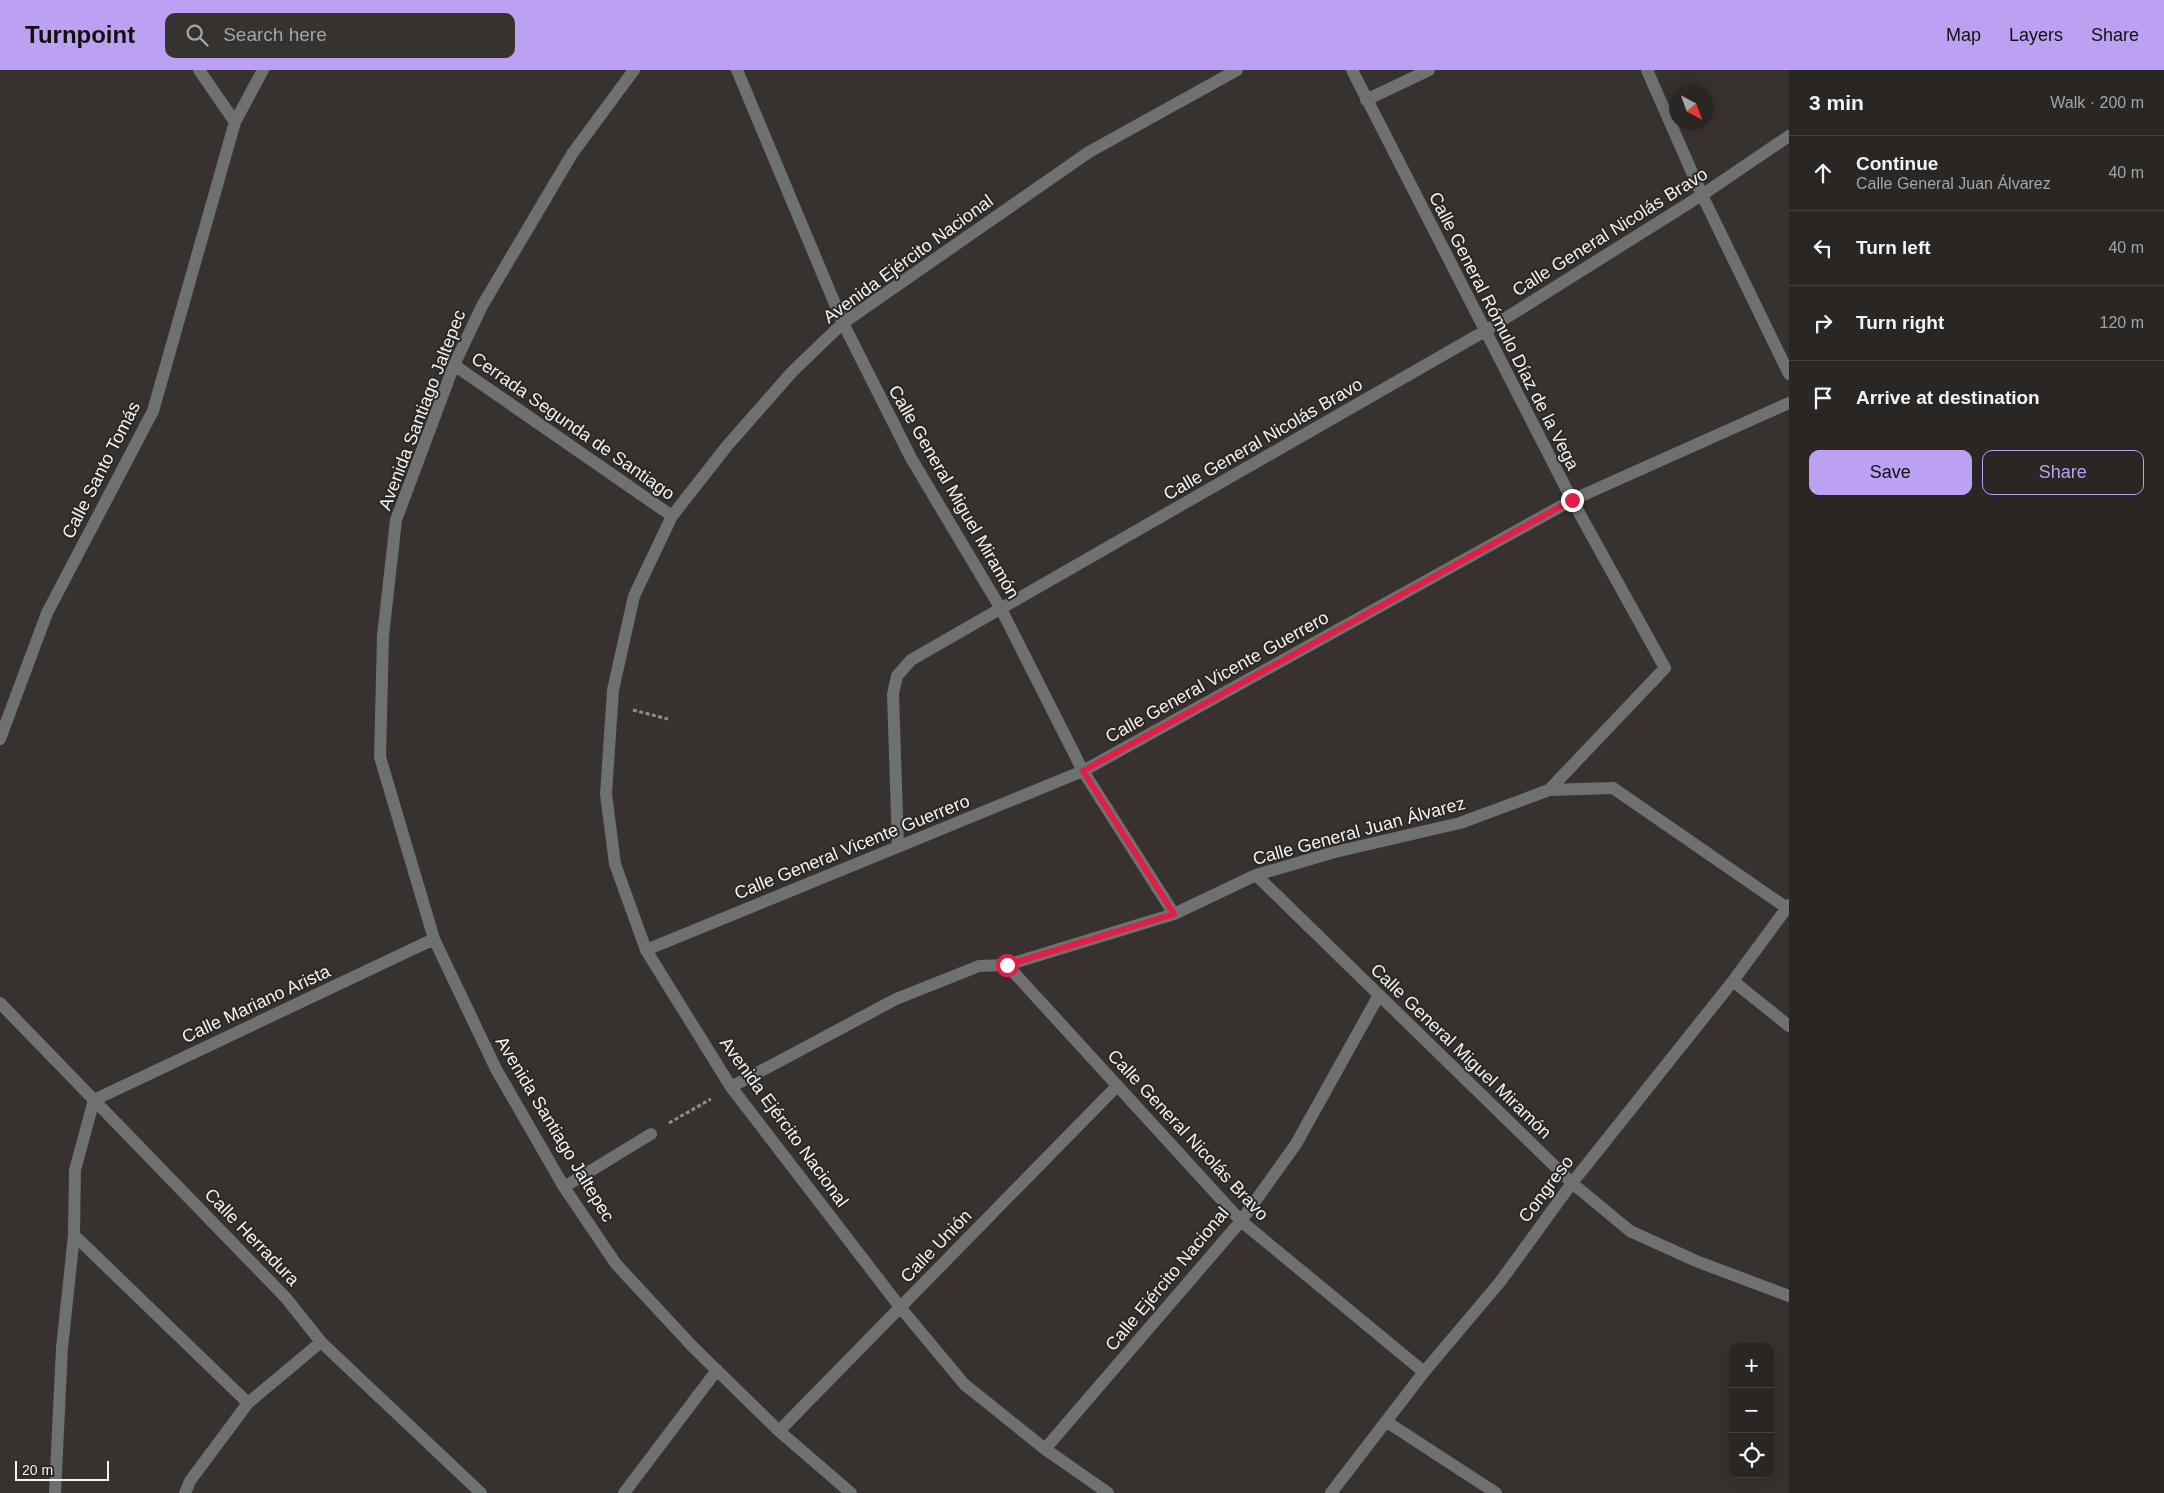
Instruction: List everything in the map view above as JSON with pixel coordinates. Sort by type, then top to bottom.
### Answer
[{"type":"street","points":[[199,70],[235,122]]},
{"type":"street","name":"Calle Santo Tomás","points":[[0,739],[47,613],[153,411],[235,122],[263,70]]},
{"type":"street","name":"Avenida Santiago Jaltepec","points":[[634,70],[572,154],[482,306],[454,365],[396,520],[383,636],[380,757],[434,939],[496,1069],[564,1187],[616,1264],[717,1370],[779,1431],[851,1493]]},
{"type":"street","name":"Calle General Miguel Miramón","points":[[737,70],[843,323],[911,458],[1001,609],[1083,771],[1174,914]]},
{"type":"street","name":"Avenida Ejército Nacional","points":[[1108,1493],[1045,1449],[964,1384],[900,1307],[731,1087],[646,950],[615,864],[606,794],[614,690],[634,596],[672,516],[727,446],[792,372],[843,323],[1089,152],[1237,70]]},
{"type":"street","name":"Calle General Rómulo Díaz de la Vega","points":[[1352,70],[1572,500],[1665,668],[1549,790]]},
{"type":"street","points":[[1366,100],[1429,70]]},
{"type":"street","points":[[1647,70],[1702,195],[1789,374]]},
{"type":"street","name":"Calle General Nicolás Bravo","points":[[898,847],[893,694],[897,676],[911,660],[1485,331],[1702,195],[1789,136]]},
{"type":"street","name":"Cerrada Segunda de Santiago","points":[[454,365],[672,516]]},
{"type":"street","name":"Calle General Vicente Guerrero","points":[[646,950],[1083,771],[1572,500],[1789,403]]},
{"type":"street","name":"Calle General Juan Álvarez","points":[[731,1087],[896,999],[979,966],[1007,965],[1174,914],[1256,875],[1336,852],[1460,823],[1549,790],[1613,788],[1788,907]]},
{"type":"street","name":"Calle General Miguel Miramón","points":[[1256,875],[1572,1183],[1630,1231],[1696,1260],[1789,1296]]},
{"type":"street","name":"Congreso","points":[[1331,1493],[1388,1422],[1424,1372],[1500,1282],[1572,1183],[1733,981],[1788,907]]},
{"type":"street","name":"Calle Mariano Arista","points":[[94,1100],[434,939]]},
{"type":"street","name":"Calle General Nicolás Bravo","points":[[1007,965],[1241,1221],[1424,1372]]},
{"type":"street","points":[[1733,981],[1789,1026]]},
{"type":"street","name":"Calle Ejército Nacional","points":[[1045,1449],[1241,1221],[1296,1144],[1378,995]]},
{"type":"street","name":"Calle Herradura","points":[[0,1003],[286,1298],[321,1342],[481,1493]]},
{"type":"street","name":"Calle Unión","points":[[779,1431],[1117,1086]]},
{"type":"street","points":[[55,1493],[62,1348],[74,1235],[75,1170],[94,1100]]},
{"type":"street","points":[[564,1187],[651,1134]]},
{"type":"street","points":[[74,1235],[248,1403]]},
{"type":"street","points":[[185,1493],[190,1481],[248,1403],[321,1342]]},
{"type":"street","points":[[624,1493],[717,1370]]},
{"type":"street","points":[[1388,1422],[1496,1493]]},
{"type":"path","points":[[613,706],[668,719]]},
{"type":"path","points":[[651,1134],[731,1087]]},
{"type":"route","points":[[1007,965],[1174,914],[1083,771],[1572,500]]}]
